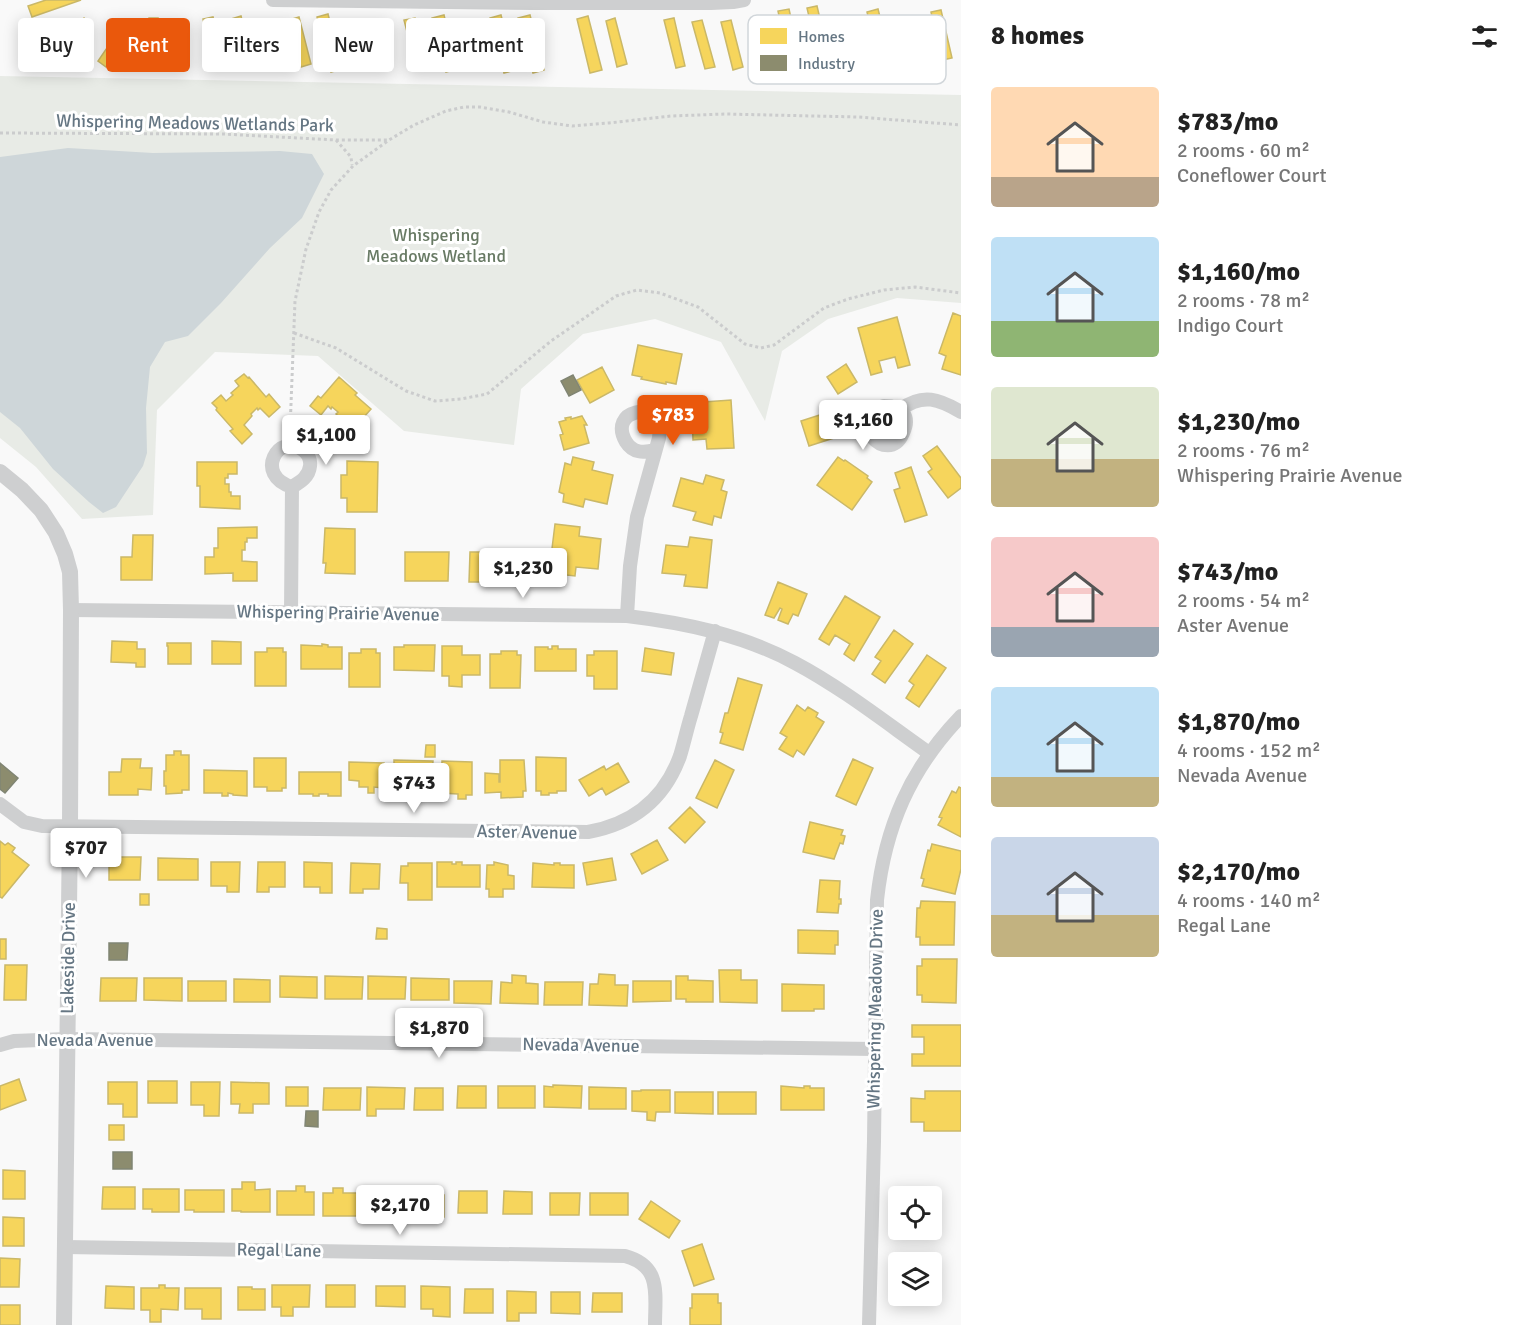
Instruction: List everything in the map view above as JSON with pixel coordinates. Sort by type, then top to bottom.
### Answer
[{"type":"street","points":[[273,0],[711,3],[744,0]]},
{"type":"street","points":[[901,410],[908,404],[933,399],[945,402],[961,412]]},
{"type":"street","points":[[627,616],[630,566],[637,517],[655,450]]},
{"type":"street","name":"Lakeside Drive","points":[[0,472],[22,490],[56,533],[70,572],[70,825],[64,1325]]},
{"type":"street","points":[[291,612],[292,487]]},
{"type":"street","name":"Whispering Prairie Avenue","points":[[71,610],[627,616],[667,620],[715,631],[756,645],[804,668],[833,685],[929,753]]},
{"type":"street","name":"Aster Avenue","points":[[0,804],[24,822],[42,826],[588,832],[607,829],[645,808],[658,795],[671,776],[680,756],[715,631]]},
{"type":"street","name":"Whispering Meadow Drive","points":[[869,1325],[877,900],[880,873],[888,837],[909,785],[929,753],[961,716]]},
{"type":"street","name":"Nevada Avenue","points":[[0,1045],[14,1041],[66,1039],[875,1049]]},
{"type":"street","name":"Regal Lane","points":[[65,1247],[625,1256],[636,1259],[646,1266],[652,1276],[655,1286],[655,1325]]},
{"type":"path","points":[[290,430],[295,301],[309,240],[319,212],[331,190],[353,166],[414,125],[446,111],[464,107],[480,107],[509,112],[543,122],[572,126],[671,116],[725,114],[858,117],[961,125]]},
{"type":"path","name":"Whispering Meadows Wetlands Park","points":[[0,134],[223,134],[336,140],[389,140]]},
{"type":"path","points":[[336,140],[351,158],[353,166]]},
{"type":"path","points":[[294,333],[336,348],[406,390],[435,401],[487,394],[551,341],[616,296],[637,290],[660,293],[698,307],[745,344],[760,348],[774,345],[824,309],[848,299],[884,290],[915,287],[961,293]]},
{"type":"green space","name":"Whispering Meadows Wetland","points":[[0,76],[961,95],[961,303],[897,298],[828,319],[782,351],[765,421],[721,342],[655,319],[583,334],[521,389],[514,445],[404,431],[318,356],[215,352],[157,410],[153,515],[82,519],[36,467],[0,438]]},
{"type":"shaded area","points":[[68,148],[153,153],[280,151],[312,154],[324,174],[302,218],[270,248],[188,336],[165,342],[150,367],[146,408],[147,453],[143,466],[116,507],[103,513],[53,469],[20,428],[0,412],[0,157]]},
{"type":"building: Homes","points":[[46,0],[81,0],[32,17],[28,6]]},
{"type":"building: Homes","points":[[817,6],[819,15],[809,15],[807,8]]},
{"type":"building: Homes","points":[[789,9],[790,15],[779,15],[778,11]]},
{"type":"building: Homes","points":[[878,9],[880,15],[868,15],[867,12]]},
{"type":"building: Homes","points":[[941,10],[942,15],[932,15],[931,12]]},
{"type":"building: Homes","points":[[328,14],[329,18],[317,18]]},
{"type":"building: Homes","points":[[588,16],[602,70],[590,73],[577,19]]},
{"type":"building: Homes","points":[[615,18],[627,64],[617,67],[606,21]]},
{"type":"building: Homes","points":[[674,18],[685,66],[676,68],[664,20]]},
{"type":"building: Homes","points":[[702,20],[715,67],[705,69],[692,22]]},
{"type":"building: Homes","points":[[731,20],[743,67],[733,70],[721,22]]},
{"type":"building: Homes","points":[[301,25],[311,64],[301,67]]},
{"type":"building: Homes","points":[[946,32],[952,58],[946,59]]},
{"type":"building: Homes","points":[[106,49],[106,67],[98,61]]},
{"type":"building: Homes","points":[[953,313],[961,316],[961,375],[942,369],[946,356],[939,353]]},
{"type":"building: Homes","points":[[897,317],[910,365],[898,368],[895,357],[879,361],[882,372],[871,375],[858,328]]},
{"type":"building: Homes","points":[[638,345],[682,354],[676,384],[641,379],[642,377],[632,375]]},
{"type":"building: Homes","points":[[846,364],[857,382],[838,394],[827,377]]},
{"type":"building: Homes","points":[[602,367],[614,390],[590,403],[577,380]]},
{"type":"building: Homes","points":[[244,374],[266,397],[269,394],[280,407],[269,417],[257,408],[244,425],[252,434],[242,444],[230,431],[233,429],[212,403],[221,395],[226,401],[233,395],[231,393],[239,386],[235,381]]},
{"type":"building: Homes","points":[[339,377],[371,409],[355,427],[358,430],[346,443],[336,434],[344,424],[336,414],[338,412],[328,406],[321,415],[310,406],[318,396],[321,398]]},
{"type":"building: Homes","points":[[731,400],[734,448],[707,449],[706,439],[693,440],[692,413],[705,412],[704,402]]},
{"type":"building: Homes","points":[[829,412],[837,437],[809,446],[801,421]]},
{"type":"building: Homes","points":[[582,416],[587,425],[584,425],[589,443],[564,450],[560,435],[563,434],[559,422],[566,420],[565,418]]},
{"type":"building: Homes","points":[[937,446],[961,478],[961,488],[948,498],[928,472],[932,469],[923,456]]},
{"type":"building: Homes","points":[[573,457],[594,462],[592,470],[613,475],[607,504],[585,499],[583,507],[563,502],[564,494],[559,492],[565,463],[571,465]]},
{"type":"building: Homes","points":[[838,457],[868,476],[867,478],[872,482],[852,510],[817,485]]},
{"type":"building: Homes","points":[[347,461],[378,462],[377,512],[347,512],[347,498],[341,498],[341,475],[347,475]]},
{"type":"building: Homes","points":[[197,462],[237,462],[237,474],[228,474],[225,484],[229,484],[231,496],[240,496],[240,509],[200,507]]},
{"type":"building: Homes","points":[[911,467],[927,515],[905,522],[894,490],[900,488],[895,473]]},
{"type":"building: Homes","points":[[706,475],[724,480],[721,490],[727,492],[721,518],[714,516],[712,525],[693,520],[696,512],[673,506],[681,478],[703,484]]},
{"type":"building: Homes","points":[[555,524],[580,527],[579,536],[601,539],[598,569],[576,567],[575,576],[549,573]]},
{"type":"building: Homes","points":[[257,527],[257,538],[247,538],[245,542],[242,561],[257,562],[257,581],[233,581],[233,573],[205,574],[205,557],[214,557],[214,548],[218,548],[218,528]]},
{"type":"building: Homes","points":[[325,528],[355,529],[355,574],[325,573],[326,563],[323,563]]},
{"type":"building: Homes","points":[[133,535],[153,535],[152,580],[121,580],[121,557],[132,557]]},
{"type":"building: Homes","points":[[690,537],[712,540],[707,588],[684,586],[686,575],[662,573],[666,545],[688,547]]},
{"type":"building: Homes","points":[[405,552],[449,552],[448,581],[405,581]]},
{"type":"building: Homes","points":[[470,552],[515,552],[515,582],[469,582]]},
{"type":"building: Homes","points":[[778,582],[807,594],[798,616],[793,614],[788,624],[778,620],[782,609],[780,608],[774,618],[765,615]]},
{"type":"building: Homes","points":[[845,596],[880,617],[854,661],[844,654],[850,644],[835,635],[829,645],[819,639]]},
{"type":"building: Homes","points":[[894,630],[913,644],[885,683],[872,674],[881,661],[875,657]]},
{"type":"building: Homes","points":[[112,641],[137,642],[137,649],[145,649],[145,667],[136,667],[136,663],[111,662]]},
{"type":"building: Homes","points":[[212,641],[241,642],[241,664],[212,664]]},
{"type":"building: Homes","points":[[167,643],[191,643],[191,664],[168,664]]},
{"type":"building: Homes","points":[[322,644],[328,647],[342,647],[342,669],[301,669],[301,645],[322,646]]},
{"type":"building: Homes","points":[[404,645],[435,645],[434,671],[394,670],[394,647],[404,647]]},
{"type":"building: Homes","points":[[442,646],[462,646],[462,655],[480,655],[480,675],[462,675],[462,687],[449,686],[449,676],[442,676]]},
{"type":"building: Homes","points":[[552,646],[558,646],[558,649],[576,649],[576,671],[535,671],[535,647],[552,649]]},
{"type":"building: Homes","points":[[267,648],[283,648],[283,652],[286,652],[286,686],[255,686],[255,652],[267,652]]},
{"type":"building: Homes","points":[[645,648],[674,653],[671,675],[642,671]]},
{"type":"building: Homes","points":[[361,649],[376,649],[376,653],[380,653],[380,687],[349,687],[349,653],[361,653]]},
{"type":"building: Homes","points":[[501,651],[517,651],[517,655],[521,655],[520,688],[490,688],[490,654],[501,654]]},
{"type":"building: Homes","points":[[594,651],[617,651],[617,689],[594,689],[594,676],[587,676],[587,655],[594,655]]},
{"type":"building: Homes","points":[[927,655],[946,668],[919,707],[906,698],[914,685],[909,681]]},
{"type":"building: Homes","points":[[738,678],[762,685],[743,750],[720,743],[723,733],[720,732],[725,713],[728,713]]},
{"type":"building: Homes","points":[[797,705],[805,711],[808,707],[818,713],[816,717],[824,722],[804,755],[797,750],[793,757],[779,749],[787,737],[780,733]]},
{"type":"building: Homes","points":[[426,745],[435,745],[435,757],[425,757]]},
{"type":"building: Homes","points":[[174,751],[181,751],[181,755],[189,755],[189,790],[166,794],[164,771],[166,771],[166,755],[174,755]]},
{"type":"building: Homes","points":[[536,757],[566,758],[566,791],[541,795],[541,791],[536,791]]},
{"type":"building: Homes","points":[[254,758],[286,758],[286,788],[282,788],[282,791],[267,791],[267,787],[254,787]]},
{"type":"building: Homes","points":[[122,759],[141,759],[140,768],[152,768],[151,790],[138,789],[138,795],[109,795],[109,772],[121,772]]},
{"type":"building: Homes","points":[[853,759],[873,768],[856,805],[836,796]]},
{"type":"building: Homes","points":[[394,760],[433,761],[432,780],[414,780],[414,784],[411,784],[411,797],[394,797]]},
{"type":"building: Homes","points":[[500,760],[524,760],[526,791],[523,791],[523,797],[501,798],[501,792],[485,793],[485,773],[499,774],[500,782]]},
{"type":"building: Homes","points":[[715,760],[734,770],[717,808],[696,798]]},
{"type":"building: Homes","points":[[442,761],[472,762],[472,795],[466,795],[466,799],[458,799],[458,794],[441,793]]},
{"type":"building: Homes","points":[[349,762],[384,763],[383,788],[374,787],[374,793],[368,793],[368,787],[359,787],[359,781],[349,780]]},
{"type":"building: Homes","points":[[618,763],[629,782],[606,795],[602,788],[589,796],[579,780],[604,766],[606,770]]},
{"type":"building: Homes","points":[[204,770],[247,771],[247,796],[204,793]]},
{"type":"building: Homes","points":[[299,772],[341,772],[341,796],[299,794]]},
{"type":"building: Homes","points":[[959,787],[961,788],[961,837],[938,825],[942,818],[939,817],[952,791],[956,793]]},
{"type":"building: Homes","points":[[690,807],[705,822],[685,843],[669,828]]},
{"type":"building: Homes","points":[[810,822],[843,830],[841,835],[845,836],[843,844],[840,843],[834,859],[803,852]]},
{"type":"building: Homes","points":[[657,840],[668,860],[642,874],[631,854]]},
{"type":"building: Homes","points":[[0,841],[15,848],[12,852],[29,865],[2,898],[0,897]]},
{"type":"building: Homes","points":[[932,844],[961,851],[961,869],[955,894],[922,886],[924,879],[921,878],[928,850],[930,851]]},
{"type":"building: Homes","points":[[109,857],[141,857],[140,880],[109,880]]},
{"type":"building: Homes","points":[[158,858],[198,859],[198,880],[158,880]]},
{"type":"building: Homes","points":[[612,858],[616,880],[587,885],[583,863]]},
{"type":"building: Homes","points":[[211,862],[240,862],[239,892],[227,892],[227,886],[211,886]]},
{"type":"building: Homes","points":[[258,862],[285,862],[285,887],[269,887],[269,892],[257,892]]},
{"type":"building: Homes","points":[[304,862],[332,863],[332,893],[320,893],[320,887],[304,887]]},
{"type":"building: Homes","points":[[437,862],[480,865],[480,887],[437,887]]},
{"type":"building: Homes","points":[[494,862],[508,865],[508,875],[514,876],[514,889],[503,889],[503,897],[489,897],[489,889],[486,889],[487,865],[494,865]]},
{"type":"building: Homes","points":[[351,863],[380,864],[379,889],[363,889],[363,893],[350,893]]},
{"type":"building: Homes","points":[[408,863],[432,863],[432,900],[408,900],[408,883],[400,883],[401,866],[408,866]]},
{"type":"building: Homes","points":[[533,863],[574,865],[574,888],[532,887]]},
{"type":"building: Homes","points":[[820,880],[840,881],[841,904],[839,904],[838,913],[817,912]]},
{"type":"building: Homes","points":[[140,894],[149,894],[149,905],[140,905]]},
{"type":"building: Homes","points":[[921,901],[955,902],[954,945],[920,945],[920,937],[916,937],[917,908],[920,908]]},
{"type":"building: Homes","points":[[377,928],[387,929],[387,939],[376,939]]},
{"type":"building: Homes","points":[[798,930],[838,931],[838,945],[835,945],[835,954],[798,953]]},
{"type":"building: Homes","points":[[0,939],[6,939],[6,959],[0,959]]},
{"type":"building: Homes","points":[[922,959],[957,959],[956,1003],[922,1002],[922,995],[917,995],[917,966],[922,966]]},
{"type":"building: Homes","points":[[5,965],[27,965],[26,1000],[4,1000]]},
{"type":"building: Homes","points":[[719,970],[741,970],[741,980],[757,980],[757,1003],[720,1002]]},
{"type":"building: Homes","points":[[599,974],[615,975],[615,985],[628,985],[627,1006],[589,1005],[590,984],[598,984]]},
{"type":"building: Homes","points":[[512,975],[526,976],[526,983],[538,984],[538,1004],[500,1003],[501,982],[512,983]]},
{"type":"building: Homes","points":[[280,976],[317,977],[317,998],[280,997]]},
{"type":"building: Homes","points":[[325,976],[363,977],[362,999],[325,999]]},
{"type":"building: Homes","points":[[368,976],[406,977],[405,999],[368,999]]},
{"type":"building: Homes","points":[[676,976],[688,976],[688,980],[713,981],[713,1002],[686,1002],[686,999],[676,999]]},
{"type":"building: Homes","points":[[101,978],[137,978],[136,1001],[100,1001]]},
{"type":"building: Homes","points":[[144,978],[182,978],[182,1001],[144,1000]]},
{"type":"building: Homes","points":[[411,978],[449,979],[449,1000],[411,1000]]},
{"type":"building: Homes","points":[[234,979],[270,980],[270,1002],[234,1002]]},
{"type":"building: Homes","points":[[188,981],[226,981],[226,1001],[188,1001]]},
{"type":"building: Homes","points":[[454,981],[492,981],[491,1004],[454,1003]]},
{"type":"building: Homes","points":[[633,981],[671,981],[671,1001],[633,1002]]},
{"type":"building: Homes","points":[[545,982],[583,982],[582,1005],[544,1005]]},
{"type":"building: Homes","points":[[782,984],[824,985],[824,1009],[782,1011]]},
{"type":"building: Homes","points":[[912,1025],[961,1025],[961,1066],[912,1066],[912,1054],[924,1054],[924,1037],[912,1037]]},
{"type":"building: Homes","points":[[19,1079],[26,1100],[0,1110],[0,1086]]},
{"type":"building: Homes","points":[[148,1081],[177,1081],[177,1103],[148,1103]]},
{"type":"building: Homes","points":[[108,1082],[137,1082],[137,1117],[123,1117],[123,1104],[108,1104]]},
{"type":"building: Homes","points":[[191,1082],[220,1082],[219,1116],[204,1116],[204,1105],[191,1105]]},
{"type":"building: Homes","points":[[231,1082],[269,1083],[269,1104],[253,1104],[253,1113],[239,1113],[240,1104],[231,1104]]},
{"type":"building: Homes","points":[[553,1085],[582,1086],[581,1108],[544,1107],[544,1086],[553,1087]]},
{"type":"building: Homes","points":[[458,1086],[486,1086],[486,1108],[457,1108]]},
{"type":"building: Homes","points":[[498,1086],[535,1086],[535,1108],[498,1108]]},
{"type":"building: Homes","points":[[781,1086],[824,1088],[824,1110],[781,1110]]},
{"type":"building: Homes","points":[[286,1087],[308,1087],[308,1106],[286,1106]]},
{"type":"building: Homes","points":[[367,1087],[405,1088],[404,1109],[376,1109],[376,1116],[367,1116]]},
{"type":"building: Homes","points":[[589,1087],[626,1088],[626,1109],[589,1109]]},
{"type":"building: Homes","points":[[324,1088],[361,1088],[360,1110],[323,1110]]},
{"type":"building: Homes","points":[[415,1088],[443,1088],[443,1110],[414,1110]]},
{"type":"building: Homes","points":[[670,1090],[670,1112],[656,1112],[655,1121],[647,1120],[647,1112],[632,1111],[632,1091]]},
{"type":"building: Homes","points":[[925,1091],[961,1091],[961,1131],[924,1131],[924,1122],[911,1122],[911,1098],[925,1099]]},
{"type":"building: Homes","points":[[675,1092],[713,1092],[713,1114],[675,1113]]},
{"type":"building: Homes","points":[[718,1092],[756,1092],[756,1114],[718,1114]]},
{"type":"building: Homes","points":[[109,1125],[124,1125],[124,1140],[109,1140]]},
{"type":"building: Homes","points":[[3,1170],[25,1171],[25,1199],[3,1199]]},
{"type":"building: Homes","points":[[242,1182],[255,1182],[255,1190],[270,1189],[270,1212],[232,1211],[232,1189],[242,1189]]},
{"type":"building: Homes","points":[[296,1186],[305,1186],[305,1192],[314,1192],[314,1215],[277,1215],[277,1191],[296,1191]]},
{"type":"building: Homes","points":[[103,1187],[135,1187],[135,1209],[102,1209]]},
{"type":"building: Homes","points":[[333,1188],[343,1188],[343,1193],[361,1193],[361,1216],[323,1216],[323,1193],[333,1193]]},
{"type":"building: Homes","points":[[143,1189],[179,1189],[179,1212],[152,1212],[152,1209],[143,1209]]},
{"type":"building: Homes","points":[[185,1190],[224,1190],[224,1212],[185,1210]]},
{"type":"building: Homes","points":[[459,1191],[487,1191],[487,1213],[458,1213]]},
{"type":"building: Homes","points":[[504,1191],[532,1192],[532,1214],[503,1214]]},
{"type":"building: Homes","points":[[550,1193],[580,1193],[579,1215],[550,1215]]},
{"type":"building: Homes","points":[[590,1193],[628,1193],[628,1215],[590,1215]]},
{"type":"building: Homes","points":[[415,1194],[444,1195],[444,1217],[415,1216]]},
{"type":"building: Homes","points":[[367,1195],[404,1195],[404,1217],[367,1215]]},
{"type":"building: Homes","points":[[651,1201],[680,1221],[669,1238],[639,1219]]},
{"type":"building: Homes","points":[[3,1217],[24,1218],[24,1246],[3,1246]]},
{"type":"building: Homes","points":[[702,1244],[714,1279],[694,1286],[682,1251]]},
{"type":"building: Homes","points":[[0,1258],[20,1259],[19,1287],[0,1287]]},
{"type":"building: Homes","points":[[159,1285],[165,1285],[165,1288],[179,1288],[178,1310],[161,1309],[161,1322],[150,1322],[150,1310],[141,1310],[141,1288],[159,1288]]},
{"type":"building: Homes","points":[[272,1285],[310,1285],[309,1307],[293,1307],[293,1316],[281,1316],[281,1307],[272,1307]]},
{"type":"building: Homes","points":[[326,1285],[355,1285],[355,1307],[326,1307]]},
{"type":"building: Homes","points":[[106,1286],[134,1287],[134,1309],[105,1308]]},
{"type":"building: Homes","points":[[376,1286],[405,1286],[405,1307],[376,1306]]},
{"type":"building: Homes","points":[[421,1286],[450,1287],[450,1317],[433,1316],[433,1309],[421,1309]]},
{"type":"building: Homes","points":[[238,1287],[265,1289],[265,1310],[238,1310]]},
{"type":"building: Homes","points":[[185,1288],[221,1288],[221,1319],[202,1319],[202,1309],[185,1309]]},
{"type":"building: Homes","points":[[465,1289],[493,1289],[493,1313],[464,1313]]},
{"type":"building: Homes","points":[[507,1291],[536,1292],[536,1313],[519,1313],[519,1321],[507,1321]]},
{"type":"building: Homes","points":[[551,1292],[580,1292],[580,1314],[551,1313]]},
{"type":"building: Homes","points":[[593,1293],[622,1293],[622,1312],[592,1312]]},
{"type":"building: Homes","points":[[692,1294],[718,1294],[718,1303],[721,1303],[721,1325],[690,1325]]},
{"type":"building: Homes","points":[[0,1305],[20,1305],[20,1325],[0,1325]]},
{"type":"building: Industry","points":[[573,375],[581,390],[569,396],[561,381]]},
{"type":"building: Industry","points":[[0,763],[18,778],[5,793],[0,789]]},
{"type":"building: Industry","points":[[109,943],[128,943],[127,960],[109,960]]},
{"type":"building: Industry","points":[[306,1111],[318,1111],[318,1127],[305,1126]]},
{"type":"building: Industry","points":[[113,1152],[132,1152],[132,1169],[113,1169]]}]
